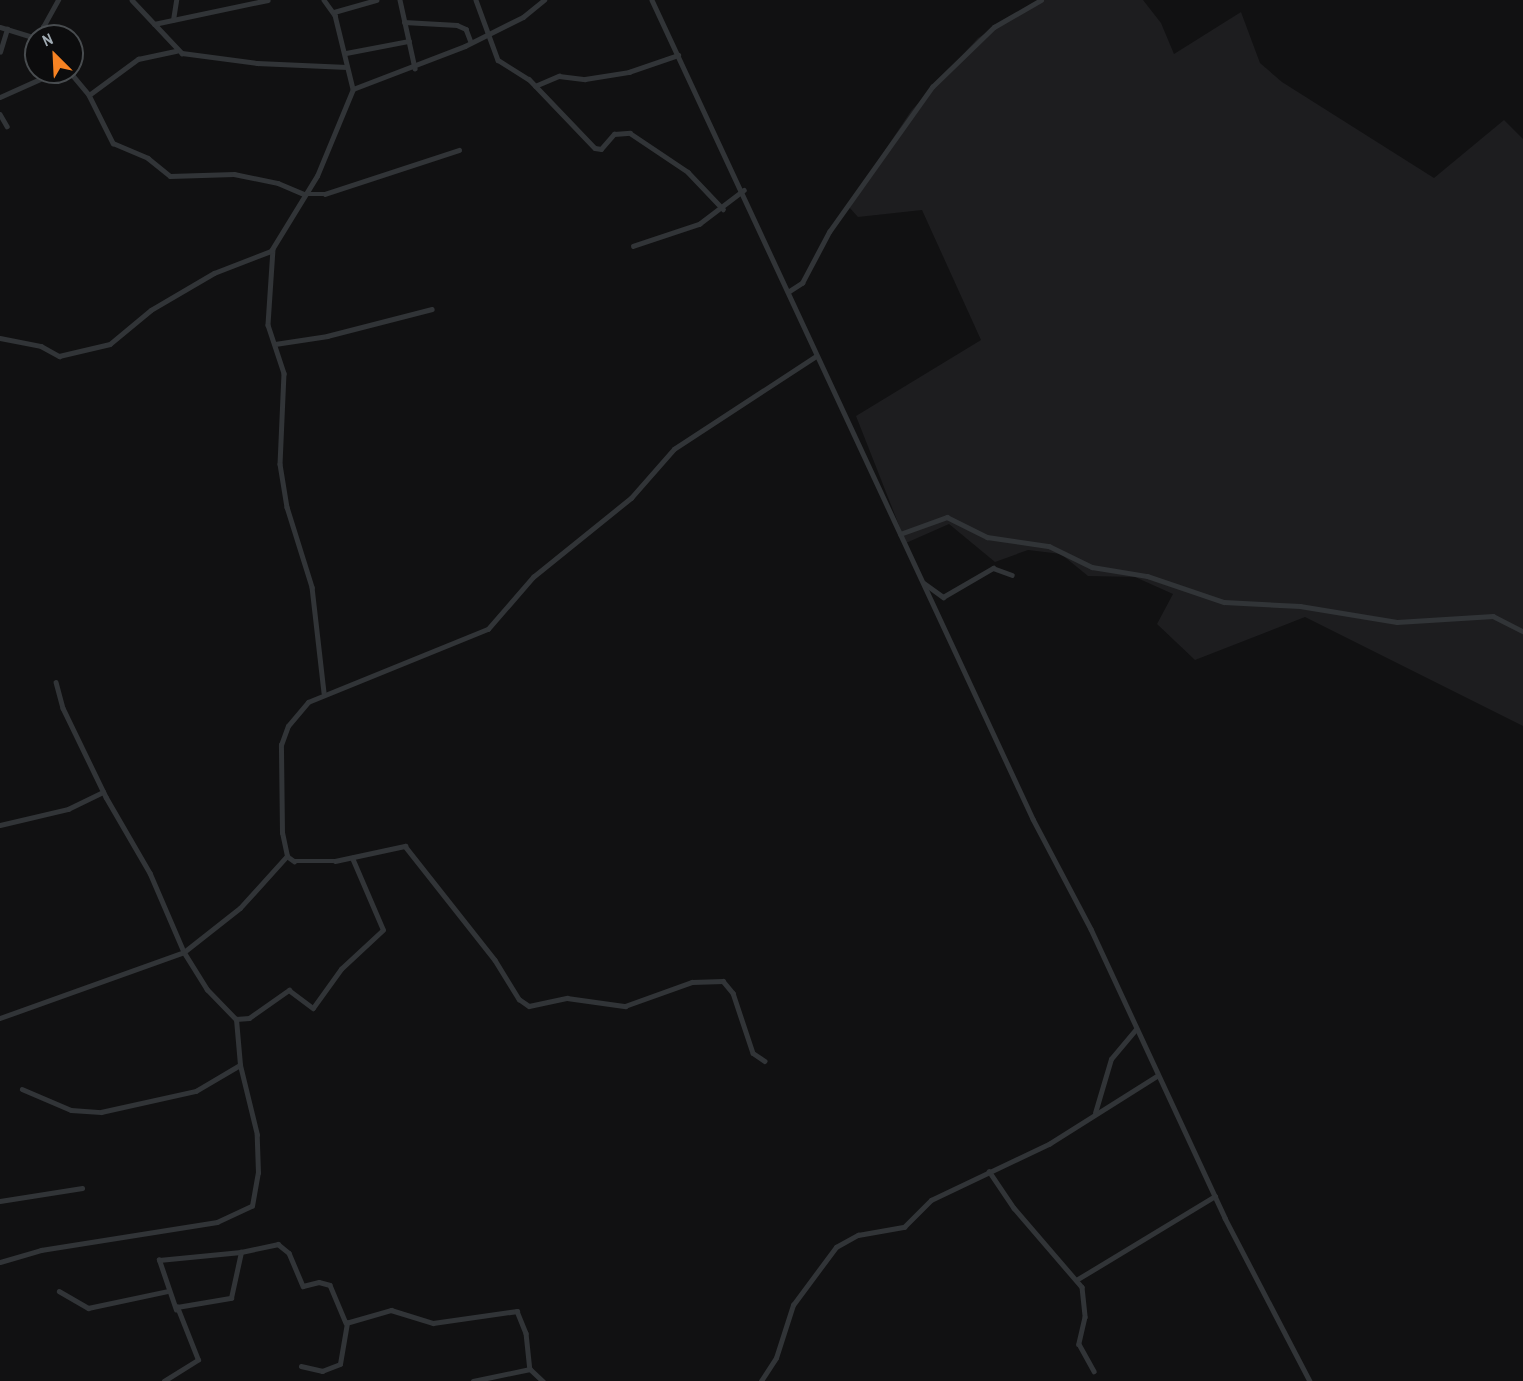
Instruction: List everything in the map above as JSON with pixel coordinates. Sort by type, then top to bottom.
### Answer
[{"type":"street","points":[[45,24],[57,0]]},
{"type":"street","points":[[173,20],[176,0]]},
{"type":"street","points":[[154,24],[268,0]]},
{"type":"street","points":[[324,0],[334,12],[346,53],[353,89],[317,176],[304,194],[273,249],[268,325],[284,373],[280,464],[287,507],[312,587],[324,692]]},
{"type":"street","points":[[334,12],[341,6],[376,0]]},
{"type":"street","points":[[400,0],[415,68]]},
{"type":"street","points":[[476,0],[498,60],[535,86],[595,148],[614,134],[630,133],[688,171],[723,208]]},
{"type":"street","points":[[535,0],[538,5]]},
{"type":"street","points":[[353,89],[415,68],[471,42],[544,0]]},
{"type":"street","points":[[652,0],[744,190],[816,356],[922,582],[1157,1076],[1215,1197],[1310,1381]]},
{"type":"street","points":[[788,292],[802,283],[829,232],[932,87],[994,27],[1041,0]]},
{"type":"street","points":[[134,1],[176,51]]},
{"type":"street","points":[[404,22],[457,25],[466,29],[471,42]]},
{"type":"street","points":[[0,27],[24,34]]},
{"type":"street","points":[[0,52],[7,29]]},
{"type":"street","points":[[346,53],[410,41]]},
{"type":"street","points":[[89,95],[138,59],[176,51],[257,63],[347,67]]},
{"type":"street","points":[[535,86],[559,76],[585,79],[629,72],[678,55]]},
{"type":"street","points":[[0,98],[30,84]]},
{"type":"street","points":[[80,84],[89,95],[113,143],[148,158],[165,175],[234,174],[278,183],[304,194],[333,192],[459,150]]},
{"type":"street","points":[[0,114],[6,126]]},
{"type":"street","points":[[633,246],[690,228],[723,208],[744,190]]},
{"type":"street","points":[[0,338],[41,346],[59,356],[110,344],[151,310],[214,273],[273,249]]},
{"type":"street","points":[[275,344],[327,336],[432,309]]},
{"type":"street","points":[[765,1061],[753,1053],[733,993],[723,981],[692,982],[619,1007],[567,998],[525,1004],[409,848],[400,844],[352,858],[294,861],[287,856],[282,833],[281,746],[294,717],[324,692],[489,629],[533,577],[631,498],[674,449],[816,356]]},
{"type":"street","points":[[900,534],[947,517],[987,537],[1049,546],[1092,567],[1147,576],[1224,602],[1300,606],[1397,622],[1493,616],[1523,631]]},
{"type":"street","points":[[922,582],[943,597],[993,568],[1012,575]]},
{"type":"street","points":[[0,1262],[41,1250],[217,1222],[252,1206],[258,1173],[257,1135],[240,1065],[236,1019],[207,989],[184,952],[139,851],[103,792],[56,682]]},
{"type":"street","points":[[0,825],[68,809],[103,792]]},
{"type":"street","points":[[0,1018],[184,952],[248,902],[287,856]]},
{"type":"street","points":[[236,1019],[249,1017],[289,990],[313,1008],[341,969],[383,930],[352,858]]},
{"type":"street","points":[[1095,1113],[1111,1059],[1136,1029]]},
{"type":"street","points":[[22,1089],[71,1110],[101,1112],[196,1091],[240,1065]]},
{"type":"street","points":[[759,1381],[766,1373],[793,1305],[836,1247],[858,1235],[904,1227],[931,1200],[1049,1144],[1157,1076]]},
{"type":"street","points":[[989,1171],[1014,1208],[1078,1280],[1085,1308],[1078,1344],[1094,1371]]},
{"type":"street","points":[[0,1201],[82,1188]]},
{"type":"street","points":[[1078,1280],[1215,1197]]},
{"type":"street","points":[[164,1381],[198,1360],[157,1266],[161,1260],[284,1246],[303,1286],[319,1282],[330,1285],[347,1323],[340,1364],[322,1371],[301,1366]]},
{"type":"street","points":[[176,1310],[188,1302],[231,1298],[241,1252]]},
{"type":"street","points":[[59,1291],[84,1308],[168,1291]]},
{"type":"street","points":[[347,1323],[393,1310],[433,1323],[517,1311],[526,1333],[530,1369],[543,1381]]},
{"type":"street","points":[[473,1381],[530,1369]]},
{"type":"shaded area","points":[[1041,0],[1143,0],[1161,23],[1174,54],[1241,12],[1260,63],[1282,82],[1434,178],[1504,120],[1523,139],[1523,726],[1305,617],[1195,660],[1157,624],[1173,594],[1135,577],[1088,576],[1061,554],[1028,550],[995,562],[949,524],[906,543],[856,416],[981,340],[922,210],[858,217],[848,206],[911,111],[978,38]]}]
